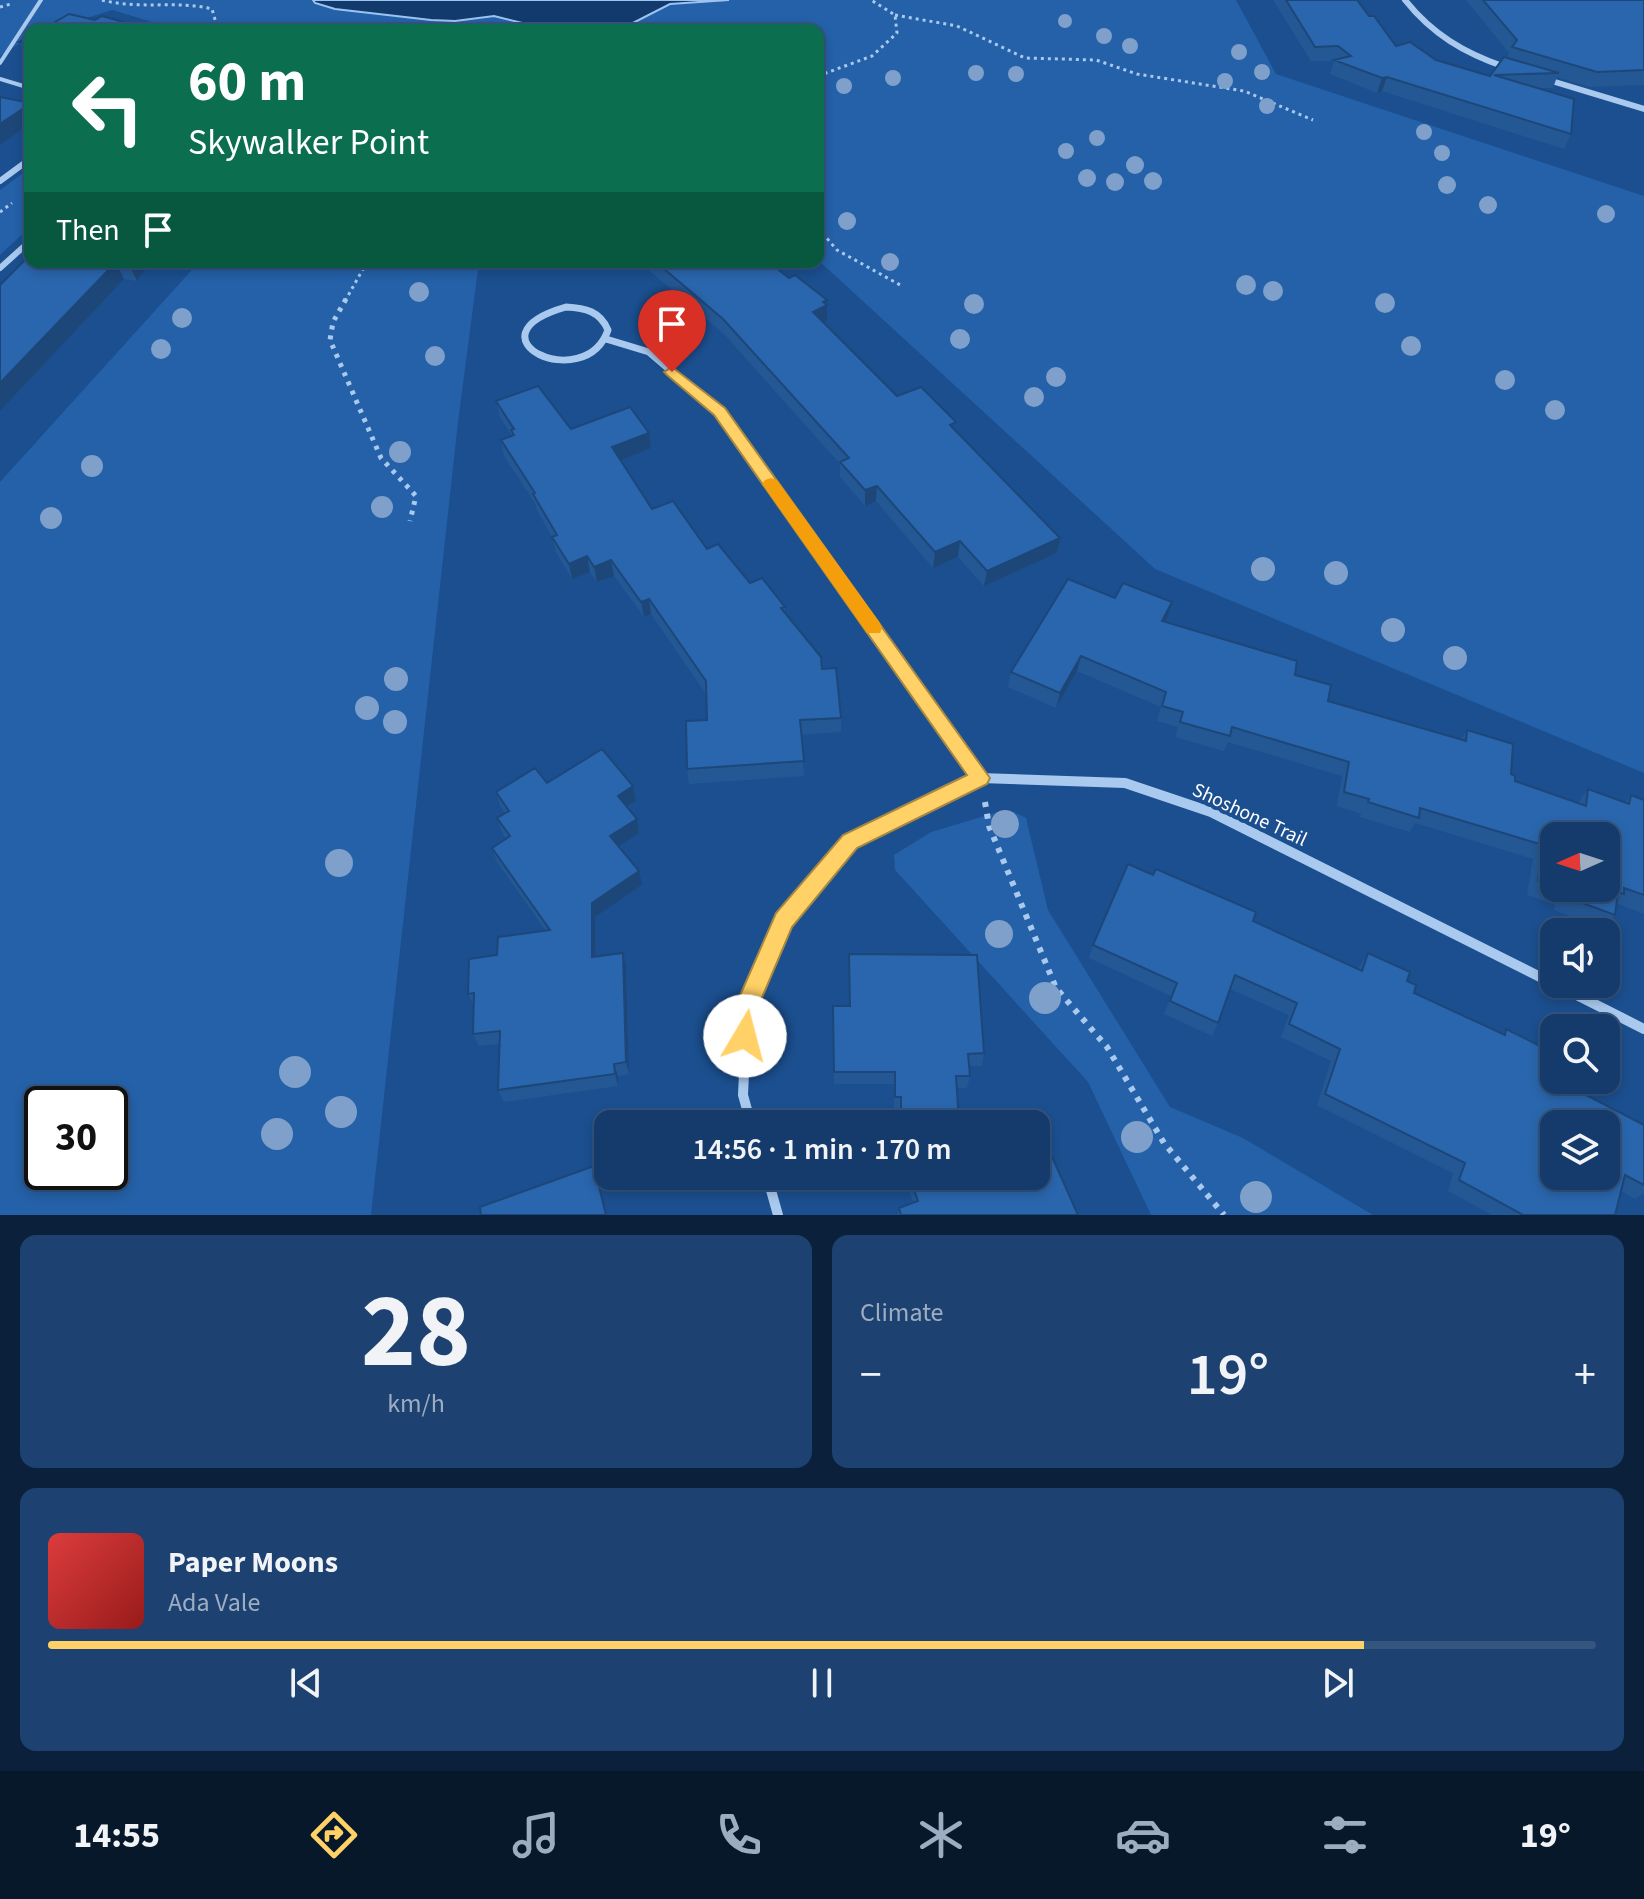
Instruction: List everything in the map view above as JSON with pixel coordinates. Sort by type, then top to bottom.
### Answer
[{"type":"street","points":[[1405,0],[1441,40],[1471,57],[1514,70]]},
{"type":"street","points":[[1543,79],[1644,109]]},
{"type":"street","points":[[0,181],[24,163]]},
{"type":"street","points":[[0,268],[24,246]]},
{"type":"street","points":[[566,307],[581,307],[606,321],[606,339],[586,355],[562,360],[535,355],[525,348],[522,339],[525,326],[534,318],[566,307]]},
{"type":"street","points":[[606,339],[649,352],[719,412],[980,778]]},
{"type":"street","name":"Shoshone Trail","points":[[747,1110],[743,1095],[747,1007],[784,920],[850,841],[980,778],[1125,783],[1211,812],[1540,977]]},
{"type":"street","name":"Shoshone Trail","points":[[1582,998],[1644,1029]]},
{"type":"street","points":[[771,1190],[778,1215]]},
{"type":"lane","points":[[25,24],[41,0]]},
{"type":"lane","points":[[0,63],[24,26]]},
{"type":"lane","points":[[0,79],[24,86]]},
{"type":"path","points":[[102,0],[125,6],[196,3],[212,9],[216,24]]},
{"type":"path","points":[[871,0],[895,15],[957,26],[1025,58],[1096,60],[1137,74],[1244,91],[1313,120]]},
{"type":"path","points":[[824,74],[878,53],[897,33],[895,15]]},
{"type":"path","points":[[824,235],[837,250],[902,286]]},
{"type":"path","points":[[364,268],[333,322],[330,340],[381,458],[416,496],[410,521]]},
{"type":"path","points":[[980,778],[989,826],[1056,988],[1107,1047],[1164,1143],[1224,1215]]},
{"type":"shaded area","points":[[0,0],[1236,0],[1276,74],[1644,196],[1644,773],[1155,569],[824,266],[824,24],[159,24],[112,10],[69,24],[24,24],[24,41],[0,56]]},
{"type":"shaded area","points":[[313,0],[729,0],[670,4],[631,24],[527,24],[494,16],[455,21],[431,20],[335,9]]},
{"type":"shaded area","points":[[24,172],[24,233],[0,255],[0,190]]},
{"type":"shaded area","points":[[194,268],[478,268],[458,422],[371,1215],[0,1215],[0,482]]},
{"type":"shaded area","points":[[1001,811],[1014,812],[1026,818],[1048,910],[1170,1107],[1243,1138],[1373,1215],[1151,1215],[1088,1082],[895,870],[894,855],[931,832]]},
{"type":"building","points":[[1286,0],[1357,0],[1369,16],[1374,16],[1396,46],[1410,42],[1436,60],[1490,76],[1504,57],[1559,73],[1494,75],[1574,99],[1571,134],[1382,78],[1334,60],[1351,56],[1338,46],[1315,47]]},
{"type":"building","points":[[1483,0],[1644,0],[1644,70],[1597,72],[1512,47],[1517,40]]},
{"type":"building","points":[[69,14],[95,20],[102,16],[131,24],[52,24]]},
{"type":"building","points":[[0,97],[24,102],[24,108],[0,124]]},
{"type":"building","points":[[24,261],[24,268],[110,268],[0,383],[0,285]]},
{"type":"building","points":[[663,268],[776,268],[789,278],[795,275],[827,300],[823,302],[827,305],[813,312],[897,396],[921,387],[956,422],[950,425],[1060,538],[987,571],[960,541],[935,552],[877,486],[865,490],[840,462],[849,458],[723,319]]},
{"type":"building","points":[[538,386],[571,429],[630,407],[649,433],[612,447],[652,509],[673,501],[707,549],[718,544],[750,583],[762,578],[785,607],[781,608],[821,657],[822,669],[836,668],[841,718],[800,720],[804,761],[687,769],[686,721],[707,720],[706,681],[649,599],[641,602],[611,560],[594,567],[587,556],[569,564],[552,537],[557,535],[535,493],[501,440],[514,435],[511,430],[514,429],[496,401]]},
{"type":"building","points":[[1068,579],[1115,598],[1123,583],[1172,602],[1162,621],[1297,661],[1295,675],[1331,685],[1328,701],[1466,741],[1467,730],[1513,744],[1511,774],[1515,776],[1515,781],[1586,806],[1588,789],[1629,804],[1631,795],[1644,800],[1644,895],[1624,888],[1624,894],[1620,893],[1620,822],[1540,822],[1540,844],[1420,808],[1419,818],[1344,792],[1349,762],[1232,727],[1230,736],[1180,722],[1183,712],[1162,706],[1166,692],[1081,656],[1060,693],[1011,672]]},
{"type":"building","points":[[602,749],[633,786],[618,796],[637,819],[610,836],[639,871],[592,903],[592,957],[623,953],[626,1062],[614,1064],[615,1074],[498,1090],[500,1031],[473,1034],[474,993],[468,994],[469,959],[497,955],[498,937],[550,930],[492,848],[510,836],[497,818],[509,811],[496,792],[535,768],[547,783]]},
{"type":"building","points":[[1128,864],[1153,875],[1156,869],[1256,912],[1253,921],[1362,971],[1368,953],[1410,972],[1407,981],[1416,985],[1414,993],[1505,1035],[1506,1029],[1540,1046],[1540,1094],[1584,1094],[1615,1110],[1540,1110],[1540,1190],[1620,1190],[1620,1113],[1644,1125],[1644,1185],[1625,1175],[1615,1215],[1523,1215],[1459,1180],[1465,1163],[1325,1094],[1340,1049],[1289,1024],[1297,1003],[1235,975],[1218,1023],[1170,1001],[1177,983],[1093,945]]},
{"type":"building","points":[[1580,902],[1617,902],[1615,915]]},
{"type":"building","points":[[849,954],[977,955],[984,1053],[968,1054],[970,1076],[956,1076],[958,1110],[901,1110],[901,1097],[895,1097],[895,1072],[834,1072],[833,1006],[850,1006]]},
{"type":"building","points":[[1050,1152],[1078,1215],[901,1215],[899,1208],[918,1201],[914,1190],[1050,1190]]},
{"type":"building","points":[[594,1166],[594,1190],[600,1190],[606,1215],[481,1215],[480,1207]]},
{"type":"slow traffic","points":[[771,484],[873,628]]},
{"type":"route","points":[[672,372],[719,412],[980,778],[850,841],[784,920],[747,1007],[745,1036]]}]
